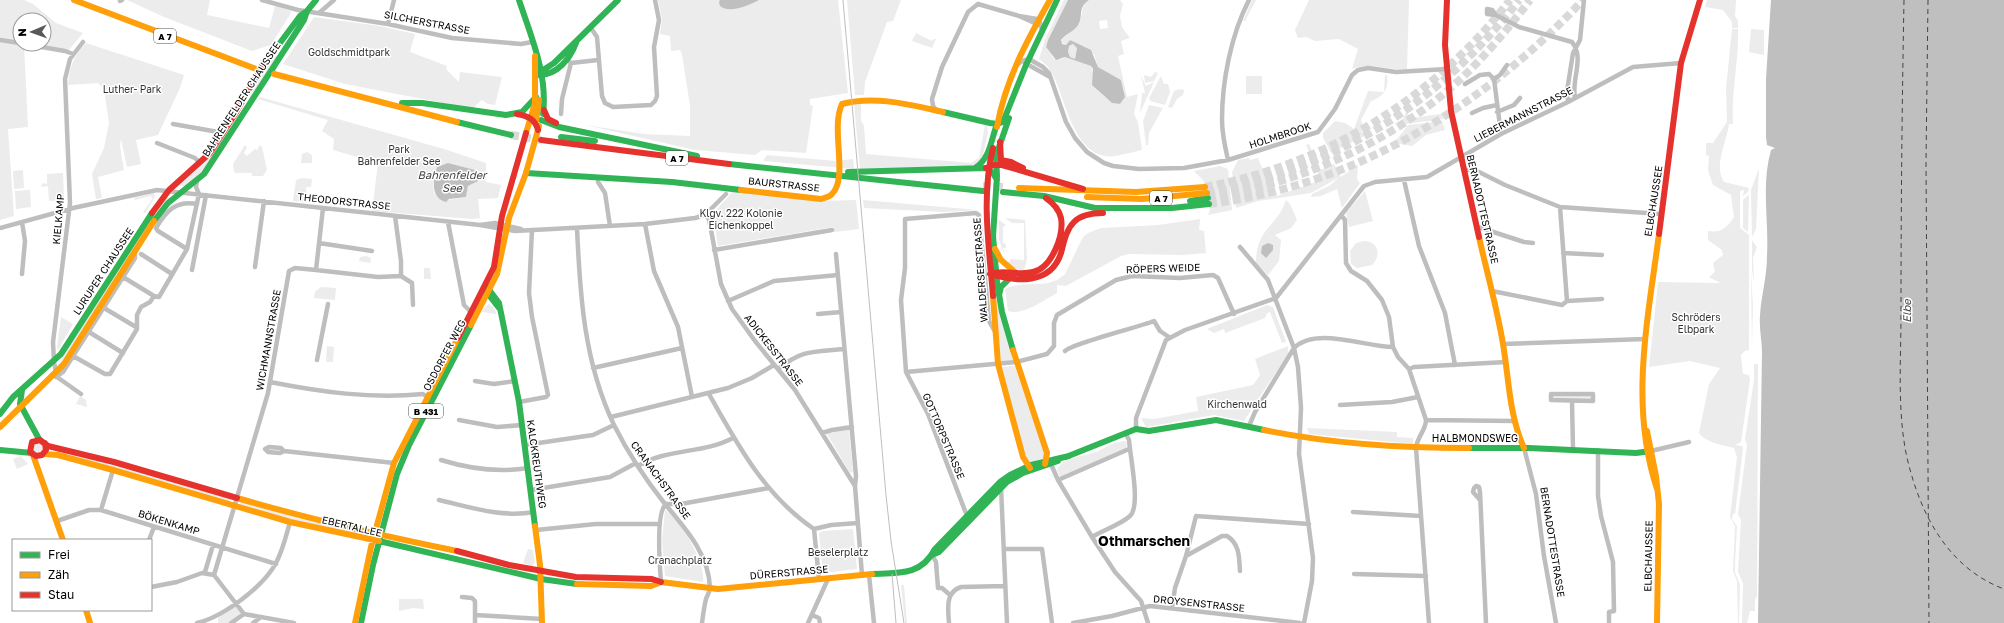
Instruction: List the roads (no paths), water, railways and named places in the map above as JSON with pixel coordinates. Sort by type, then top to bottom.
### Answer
[{"type":"main road","name":"A 7","points":[[74,0],[260,65]]},
{"type":"main road","name":"A 7","points":[[87,0],[260,65]]},
{"type":"main road","name":"BAHRENFELDER CHAUSSEE","points":[[169,190],[200,163],[224,133],[260,65],[280,45],[300,16],[307,11],[316,0]]},
{"type":"main road","name":"B 431","points":[[520,0],[535,54],[538,59],[544,110],[536,120]]},
{"type":"main road","points":[[540,74],[556,69],[574,50],[576,43],[618,0]]},
{"type":"main road","points":[[997,124],[1006,120],[1026,61],[1050,0]]},
{"type":"main road","points":[[973,169],[980,166],[984,161],[997,124],[1003,101],[1023,50],[1057,0]]},
{"type":"main road","name":"BERNADOTTESTRASSE","points":[[1447,0],[1445,45],[1451,111],[1461,157],[1466,170],[1503,344],[1514,421],[1527,448]]},
{"type":"main road","name":"ELBCHAUSSEE","points":[[1657,623],[1659,529],[1658,489],[1648,451],[1642,408],[1642,367],[1661,214],[1669,167],[1681,63],[1685,45],[1700,0]]},
{"type":"main road","name":"BAHRENFELDER CHAUSSEE","points":[[183,192],[197,181],[213,162],[251,101],[275,69],[306,18],[307,11]]},
{"type":"main road","points":[[275,69],[402,103],[512,132],[377,102],[275,69]]},
{"type":"main road","name":"B 431","points":[[536,120],[536,87],[540,74]]},
{"type":"main road","name":"B 431","points":[[536,87],[539,106],[536,120]]},
{"type":"main road","points":[[516,114],[525,110],[536,97]]},
{"type":"main road","name":"BAURSTRASSE","points":[[526,173],[672,182],[823,199],[830,197],[835,193],[839,165],[836,114],[843,103],[865,101],[885,102],[997,124]]},
{"type":"main road","points":[[402,103],[422,103],[497,115],[516,114],[548,124],[697,156]]},
{"type":"main road","name":"WALDERSEESTRASSE","points":[[1012,103],[1006,128],[996,154],[997,180],[995,249],[999,295],[1002,312],[1016,362],[1047,453],[1048,463]]},
{"type":"main road","points":[[544,110],[551,121],[566,128]]},
{"type":"main road","name":"OSDORFER WEG","points":[[361,623],[379,542],[404,454],[487,290],[527,128],[536,120],[540,135],[503,227]]},
{"type":"main road","name":"WALDERSEESTRASSE","points":[[997,124],[988,168],[986,210],[994,330],[998,364],[1010,416],[1024,457],[1031,468]]},
{"type":"main road","name":"A 7","points":[[540,135],[697,156],[948,181],[983,188],[758,168],[540,135]]},
{"type":"main road","points":[[1000,142],[1001,160],[1014,163],[1030,173]]},
{"type":"main road","points":[[521,153],[521,162],[526,173]]},
{"type":"main road","points":[[848,172],[973,169],[988,168],[996,165],[1030,173],[1094,192]]},
{"type":"main road","points":[[988,168],[997,180]]},
{"type":"main road","name":"LURUPER CHAUSSEE","points":[[0,414],[11,399],[54,362],[78,328],[147,220],[169,190]]},
{"type":"main road","name":"A 7","points":[[1003,190],[1135,193],[1207,196],[1172,204],[1166,207],[1119,208],[1088,207],[1044,196],[1003,190]]},
{"type":"main road","name":"LURUPER CHAUSSEE","points":[[0,427],[20,405],[56,375],[138,252],[162,209],[183,192]]},
{"type":"main road","name":"A 7","points":[[1062,192],[1074,195],[1127,200],[1207,196]]},
{"type":"main road","points":[[990,274],[1029,274],[1040,270],[1050,262],[1055,252],[1062,220],[1057,207],[1044,196]]},
{"type":"main road","points":[[997,274],[1009,279],[1034,279],[1047,274],[1058,259],[1066,234],[1074,222],[1083,216],[1109,212],[1119,208]]},
{"type":"main road","points":[[995,249],[1001,260],[1016,273]]},
{"type":"main road","points":[[999,295],[1001,287],[1009,279]]},
{"type":"main road","name":"OSDORFER WEG","points":[[355,623],[372,541],[394,463],[426,396],[471,312],[487,290]]},
{"type":"main road","name":"KALCKREUTHWEG","points":[[487,290],[498,300],[519,402],[541,571],[542,621]]},
{"type":"main road","points":[[23,389],[19,401],[20,405],[39,439],[45,443],[46,449],[43,454],[39,472]]},
{"type":"main road","name":"HALBMONDSWEG","points":[[1136,429],[1149,431],[1216,420],[1299,438],[1416,448],[1527,448],[1648,451]]},
{"type":"main road","points":[[33,428],[31,444],[33,454],[63,539]]},
{"type":"main road","points":[[1019,469],[1031,468],[1069,456],[1136,429]]},
{"type":"main road","points":[[0,446],[18,449],[39,439]]},
{"type":"main road","name":"EBERTALLEE","points":[[45,443],[148,471],[288,513],[374,534],[458,550],[509,565],[576,577],[652,579],[661,582],[698,585],[710,589]]},
{"type":"main road","points":[[0,450],[43,454]]},
{"type":"main road","points":[[1047,453],[1055,455],[1071,450],[1079,451]]},
{"type":"main road","name":"EBERTALLEE","points":[[43,454],[58,455],[113,470],[290,522],[455,558],[541,579],[607,586],[651,586],[661,582]]},
{"type":"main road","points":[[932,555],[935,549],[967,516],[1019,469],[1023,464],[1024,457]]},
{"type":"main road","points":[[932,555],[939,552],[1001,485],[1031,468]]},
{"type":"main road","name":"DÜRERSTRASSE","points":[[710,589],[909,572],[922,565],[932,555]]},
{"type":"main road","points":[[86,611],[90,623]]},
{"type":"street","name":"SILCHERSTRASSE","points":[[262,0],[307,11],[388,24],[460,39],[521,44],[532,42]]},
{"type":"street","points":[[319,13],[334,0]]},
{"type":"street","points":[[388,24],[394,0]]},
{"type":"street","points":[[591,28],[596,35],[602,96],[605,103],[612,107],[650,105],[656,100],[654,47],[659,20],[655,0]]},
{"type":"street","points":[[1017,65],[1026,61],[1045,69],[1051,78],[1063,116],[1071,132],[1087,152],[1104,163],[1123,168],[1155,169],[1184,168],[1228,160],[1222,131],[1224,96],[1236,33],[1249,0]]},
{"type":"street","points":[[1568,102],[1567,91],[1573,53],[1580,40],[1584,0]]},
{"type":"street","points":[[938,112],[933,106],[932,98],[942,67],[968,11],[978,2],[1041,25]]},
{"type":"street","points":[[1496,15],[1520,26],[1568,40],[1576,49],[1578,57],[1573,89],[1575,98]]},
{"type":"street","points":[[0,40],[12,42]]},
{"type":"street","name":"KIELKAMP","points":[[54,362],[53,342],[69,210],[65,87],[66,69],[72,54],[83,42]]},
{"type":"street","points":[[52,49],[72,54]]},
{"type":"street","points":[[1023,50],[1026,61]]},
{"type":"street","points":[[561,114],[566,59],[598,60]]},
{"type":"street","name":"LIEBERMANNSTRASSE","points":[[1276,298],[1364,186],[1375,182],[1431,176],[1501,134],[1568,102],[1633,67],[1681,63]]},
{"type":"street","points":[[1494,79],[1500,75],[1507,65]]},
{"type":"street","name":"HOLMBROOK","points":[[1228,160],[1318,132],[1335,109],[1352,75],[1358,70],[1368,68],[1396,72],[1447,70]]},
{"type":"street","points":[[1465,84],[1484,74],[1489,74],[1494,79],[1501,134]]},
{"type":"street","points":[[1498,112],[1514,105],[1520,98]]},
{"type":"street","points":[[1472,113],[1483,108],[1497,105]]},
{"type":"street","points":[[172,124],[224,133]]},
{"type":"street","name":"BAHRENFELDER CHAUSSEE","points":[[157,143],[195,158],[200,163]]},
{"type":"street","points":[[1466,170],[1475,170],[1505,185],[1560,206],[1661,214]]},
{"type":"street","points":[[1404,180],[1419,246],[1445,313],[1455,365]]},
{"type":"street","points":[[73,356],[108,375],[137,329],[137,315],[141,307],[150,302],[154,296],[159,297],[186,249],[199,194],[196,187],[197,181]]},
{"type":"street","points":[[598,182],[605,194],[610,226]]},
{"type":"street","name":"THEODORSTRASSE","points":[[0,228],[154,190],[169,190],[503,227]]},
{"type":"street","points":[[503,227],[525,230],[577,228],[645,224],[695,218],[705,215],[726,194]]},
{"type":"street","points":[[192,270],[206,195]]},
{"type":"street","points":[[256,267],[264,201]]},
{"type":"street","points":[[186,249],[158,231],[156,228],[165,214],[177,205],[183,202],[197,204]]},
{"type":"street","points":[[1560,206],[1567,301]]},
{"type":"street","points":[[323,208],[316,270],[378,277],[400,276],[412,283],[413,305]]},
{"type":"street","name":"GOTTORPSTRASSE","points":[[967,516],[928,414],[906,372],[901,300],[904,268],[905,219],[978,214]]},
{"type":"street","name":"WALDERSEESTRASSE","points":[[978,214],[989,321],[994,330]]},
{"type":"street","name":"ADICKESSTRASSE","points":[[705,215],[709,219],[721,284],[728,301],[738,318],[795,390],[854,486]]},
{"type":"street","points":[[1341,215],[1345,220],[1345,260],[1352,271],[1367,280],[1382,300],[1389,317],[1393,347],[1398,357],[1409,369],[1426,420],[1417,440],[1416,448],[1429,623]]},
{"type":"street","points":[[395,216],[401,261],[400,276]]},
{"type":"street","points":[[22,222],[25,241],[22,274]]},
{"type":"street","points":[[448,222],[464,306],[471,312]]},
{"type":"street","points":[[645,224],[654,272],[678,327],[692,397]]},
{"type":"street","points":[[1478,227],[1524,242],[1533,243]]},
{"type":"street","name":"CRANACHSTRASSE","points":[[577,228],[583,321],[593,368],[610,416],[637,464],[666,504],[686,528],[699,550],[710,589]]},
{"type":"street","points":[[519,402],[546,397],[548,395],[532,317],[529,294],[532,230]]},
{"type":"street","points":[[714,250],[832,230]]},
{"type":"street","points":[[319,243],[372,251]]},
{"type":"street","points":[[1240,248],[1267,278],[1294,348],[1301,391],[1298,454],[1309,524],[1313,569],[1304,623]]},
{"type":"street","points":[[138,252],[172,274]]},
{"type":"street","name":"LURUPER CHAUSSEE","points":[[56,375],[62,374],[138,252]]},
{"type":"street","points":[[1563,253],[1602,255]]},
{"type":"street","points":[[836,254],[856,476],[854,486],[862,575]]},
{"type":"street","name":"WICHMANNSTRASSE","points":[[214,574],[270,382],[289,271],[295,268],[316,270]]},
{"type":"street","points":[[728,301],[774,282],[838,275]]},
{"type":"street","name":"RÖPERS WEIDE","points":[[1016,362],[1044,355],[1052,351],[1054,346],[1054,323],[1057,315],[1116,280],[1126,277],[1180,278],[1213,275],[1218,278],[1234,314]]},
{"type":"street","name":"LURUPER CHAUSSEE","points":[[123,277],[154,296]]},
{"type":"street","points":[[1492,291],[1562,305],[1567,301],[1602,299]]},
{"type":"street","points":[[1136,429],[1136,418],[1165,342],[1169,337],[1276,298]]},
{"type":"street","points":[[317,360],[328,304]]},
{"type":"street","name":"LURUPER CHAUSSEE","points":[[104,308],[136,327]]},
{"type":"street","points":[[818,314],[841,312]]},
{"type":"street","points":[[1065,350],[1081,343],[1117,334],[1154,321],[1160,331],[1169,337]]},
{"type":"street","points":[[89,332],[123,353]]},
{"type":"street","points":[[1249,426],[1255,412],[1294,348],[1303,342],[1332,338],[1368,345],[1393,347]]},
{"type":"street","points":[[1503,344],[1645,339]]},
{"type":"street","points":[[593,368],[682,348]]},
{"type":"street","points":[[778,369],[790,359],[802,354],[844,349]]},
{"type":"street","points":[[54,362],[56,375],[81,394]]},
{"type":"street","points":[[906,372],[1016,362]]},
{"type":"street","points":[[1409,369],[1414,367],[1506,362]]},
{"type":"street","points":[[610,416],[710,394],[748,381],[774,365]]},
{"type":"street","points":[[475,381],[494,384],[515,381]]},
{"type":"street","points":[[270,382],[338,394],[378,396],[423,394],[426,396]]},
{"type":"street","points":[[710,394],[749,462],[769,488],[814,529],[818,579]]},
{"type":"street","points":[[1551,394],[1593,394],[1593,401],[1572,401],[1551,400],[1551,394]]},
{"type":"street","points":[[1340,405],[1392,402],[1418,397]]},
{"type":"street","points":[[1572,401],[1572,449]]},
{"type":"street","points":[[459,420],[497,427],[522,425]]},
{"type":"street","points":[[1426,420],[1514,421]]},
{"type":"street","points":[[524,445],[593,435],[614,425]]},
{"type":"street","points":[[822,433],[832,430],[852,428]]},
{"type":"street","points":[[1092,537],[1127,518],[1134,510],[1135,500],[1130,449],[1126,434]]},
{"type":"street","points":[[531,490],[610,476],[655,457],[714,446],[734,438]]},
{"type":"street","points":[[1648,451],[1689,442]]},
{"type":"street","name":"BERNADOTTESTRASSE","points":[[1527,448],[1556,623]]},
{"type":"street","points":[[1058,480],[1130,449]]},
{"type":"street","points":[[1598,450],[1600,509],[1615,576],[1614,611],[1609,612],[1609,623]]},
{"type":"street","points":[[284,451],[394,463]]},
{"type":"street","points":[[441,460],[462,466],[488,470],[528,468]]},
{"type":"street","name":"WALDERSEESTRASSE","points":[[1048,463],[1092,537],[1115,572],[1141,600],[1148,623]]},
{"type":"street","points":[[101,510],[113,470]]},
{"type":"street","points":[[1001,485],[1007,623]]},
{"type":"street","points":[[661,582],[659,550],[660,524],[663,508],[666,504],[681,504],[769,488]]},
{"type":"street","points":[[439,500],[498,513],[515,514],[534,512]]},
{"type":"street","points":[[1480,500],[1486,623]]},
{"type":"street","name":"BÖKENKAMP","points":[[57,521],[89,510],[101,510],[276,564]]},
{"type":"street","points":[[1353,512],[1421,516]]},
{"type":"street","points":[[1172,608],[1175,588],[1186,556],[1196,516],[1309,524]]},
{"type":"street","points":[[197,623],[213,618],[256,586],[276,564],[284,544],[290,522]]},
{"type":"street","points":[[814,529],[831,525],[858,523]]},
{"type":"street","points":[[536,530],[596,524],[660,524]]},
{"type":"street","points":[[150,539],[154,527]]},
{"type":"street","points":[[1186,556],[1222,536],[1227,536],[1235,544],[1239,553],[1240,571]]},
{"type":"street","points":[[205,572],[213,545]]},
{"type":"street","points":[[1004,549],[1042,549],[1052,623]]},
{"type":"street","points":[[932,555],[937,564],[938,588],[942,588],[950,595]]},
{"type":"street","points":[[152,587],[177,582],[205,572],[214,574],[244,614]]},
{"type":"street","points":[[1354,574],[1426,576]]},
{"type":"street","points":[[869,575],[874,623]]},
{"type":"street","points":[[808,623],[828,579]]},
{"type":"street","points":[[948,623],[948,603],[950,595],[955,589],[961,587],[1005,586]]},
{"type":"street","points":[[702,623],[706,600],[710,589]]},
{"type":"street","points":[[462,597],[472,598],[475,601],[475,623]]},
{"type":"street","name":"DROYSENSTRASSE","points":[[1073,623],[1112,616],[1144,607],[1172,608],[1300,623]]},
{"type":"street","points":[[231,623],[244,614],[294,623]]},
{"type":"street","points":[[475,615],[542,621]]},
{"type":"street","points":[[812,615],[819,618],[820,623]]},
{"type":"street","points":[[253,623],[261,617]]},
{"type":"street","points":[[213,618],[217,623]]},
{"type":"water","points":[[720,0],[759,0],[740,8],[729,9],[720,6]]},
{"type":"water","points":[[1068,0],[1089,0],[1083,6],[1078,25],[1061,40],[1062,44],[1066,45],[1070,40],[1091,50],[1098,67],[1121,80],[1125,97],[1120,104],[1112,103],[1092,85],[1093,69],[1091,66],[1065,57],[1056,60],[1046,47]],"holes":[[[1073,44],[1077,48],[1075,59],[1070,57],[1068,52],[1069,46]]]},
{"type":"water","name":"Elbe","points":[[1771,0],[2004,0],[2004,623],[1758,623],[1762,352],[1760,321],[1767,264],[1766,176],[1771,150],[1775,148],[1767,145],[1766,137],[1766,79]]},
{"type":"water","name":"Bahrenfelder See","points":[[448,163],[475,170],[479,178],[478,181],[468,186],[466,197],[449,199],[446,202],[437,197],[434,188],[434,177],[437,167]]},
{"type":"water","points":[[1268,243],[1273,245],[1273,250],[1266,258],[1261,253],[1262,246]]},
{"type":"tunnel","points":[[1205,187],[1250,176],[1294,162],[1336,144],[1375,122],[1413,96],[1448,67],[1480,35],[1510,0]]},
{"type":"tunnel","points":[[1207,193],[1254,182],[1299,167],[1341,149],[1381,126],[1419,100],[1455,70],[1488,37],[1519,0]]},
{"type":"tunnel","points":[[1208,198],[1244,191],[1314,169],[1381,137],[1442,95],[1469,71],[1501,37],[1530,0]]},
{"type":"tunnel","points":[[1209,204],[1263,194],[1315,179],[1365,159],[1413,135],[1459,106],[1503,74],[1544,38],[1583,0]]},
{"type":"tunnel","points":[[259,64],[276,70]]},
{"type":"tunnel","points":[[511,135],[541,140]]},
{"type":"tunnel","points":[[983,186],[1003,187]]},
{"type":"tram line","points":[[843,0],[886,495],[891,541],[904,623]]},
{"type":"tram line","points":[[892,574],[896,623]]},
{"type":"district","name":"Othmarschen","points":[[1144,540]]},
{"type":"park label","name":"Goldschmidtpark","points":[[349,52]]},
{"type":"park label","name":"Luther- Park","points":[[132,89]]},
{"type":"park label","name":"Park Bahrenfelder See","points":[[399,154]]},
{"type":"park label","name":"Klgv. 222 Kolonie Eichenkoppel","points":[[741,218]]},
{"type":"park label","name":"Schröders Elbpark","points":[[1696,322]]},
{"type":"park label","name":"Kirchenwald","points":[[1237,404]]},
{"type":"park label","name":"Beselerplatz","points":[[838,552]]},
{"type":"park label","name":"Cranachplatz","points":[[680,560]]}]
